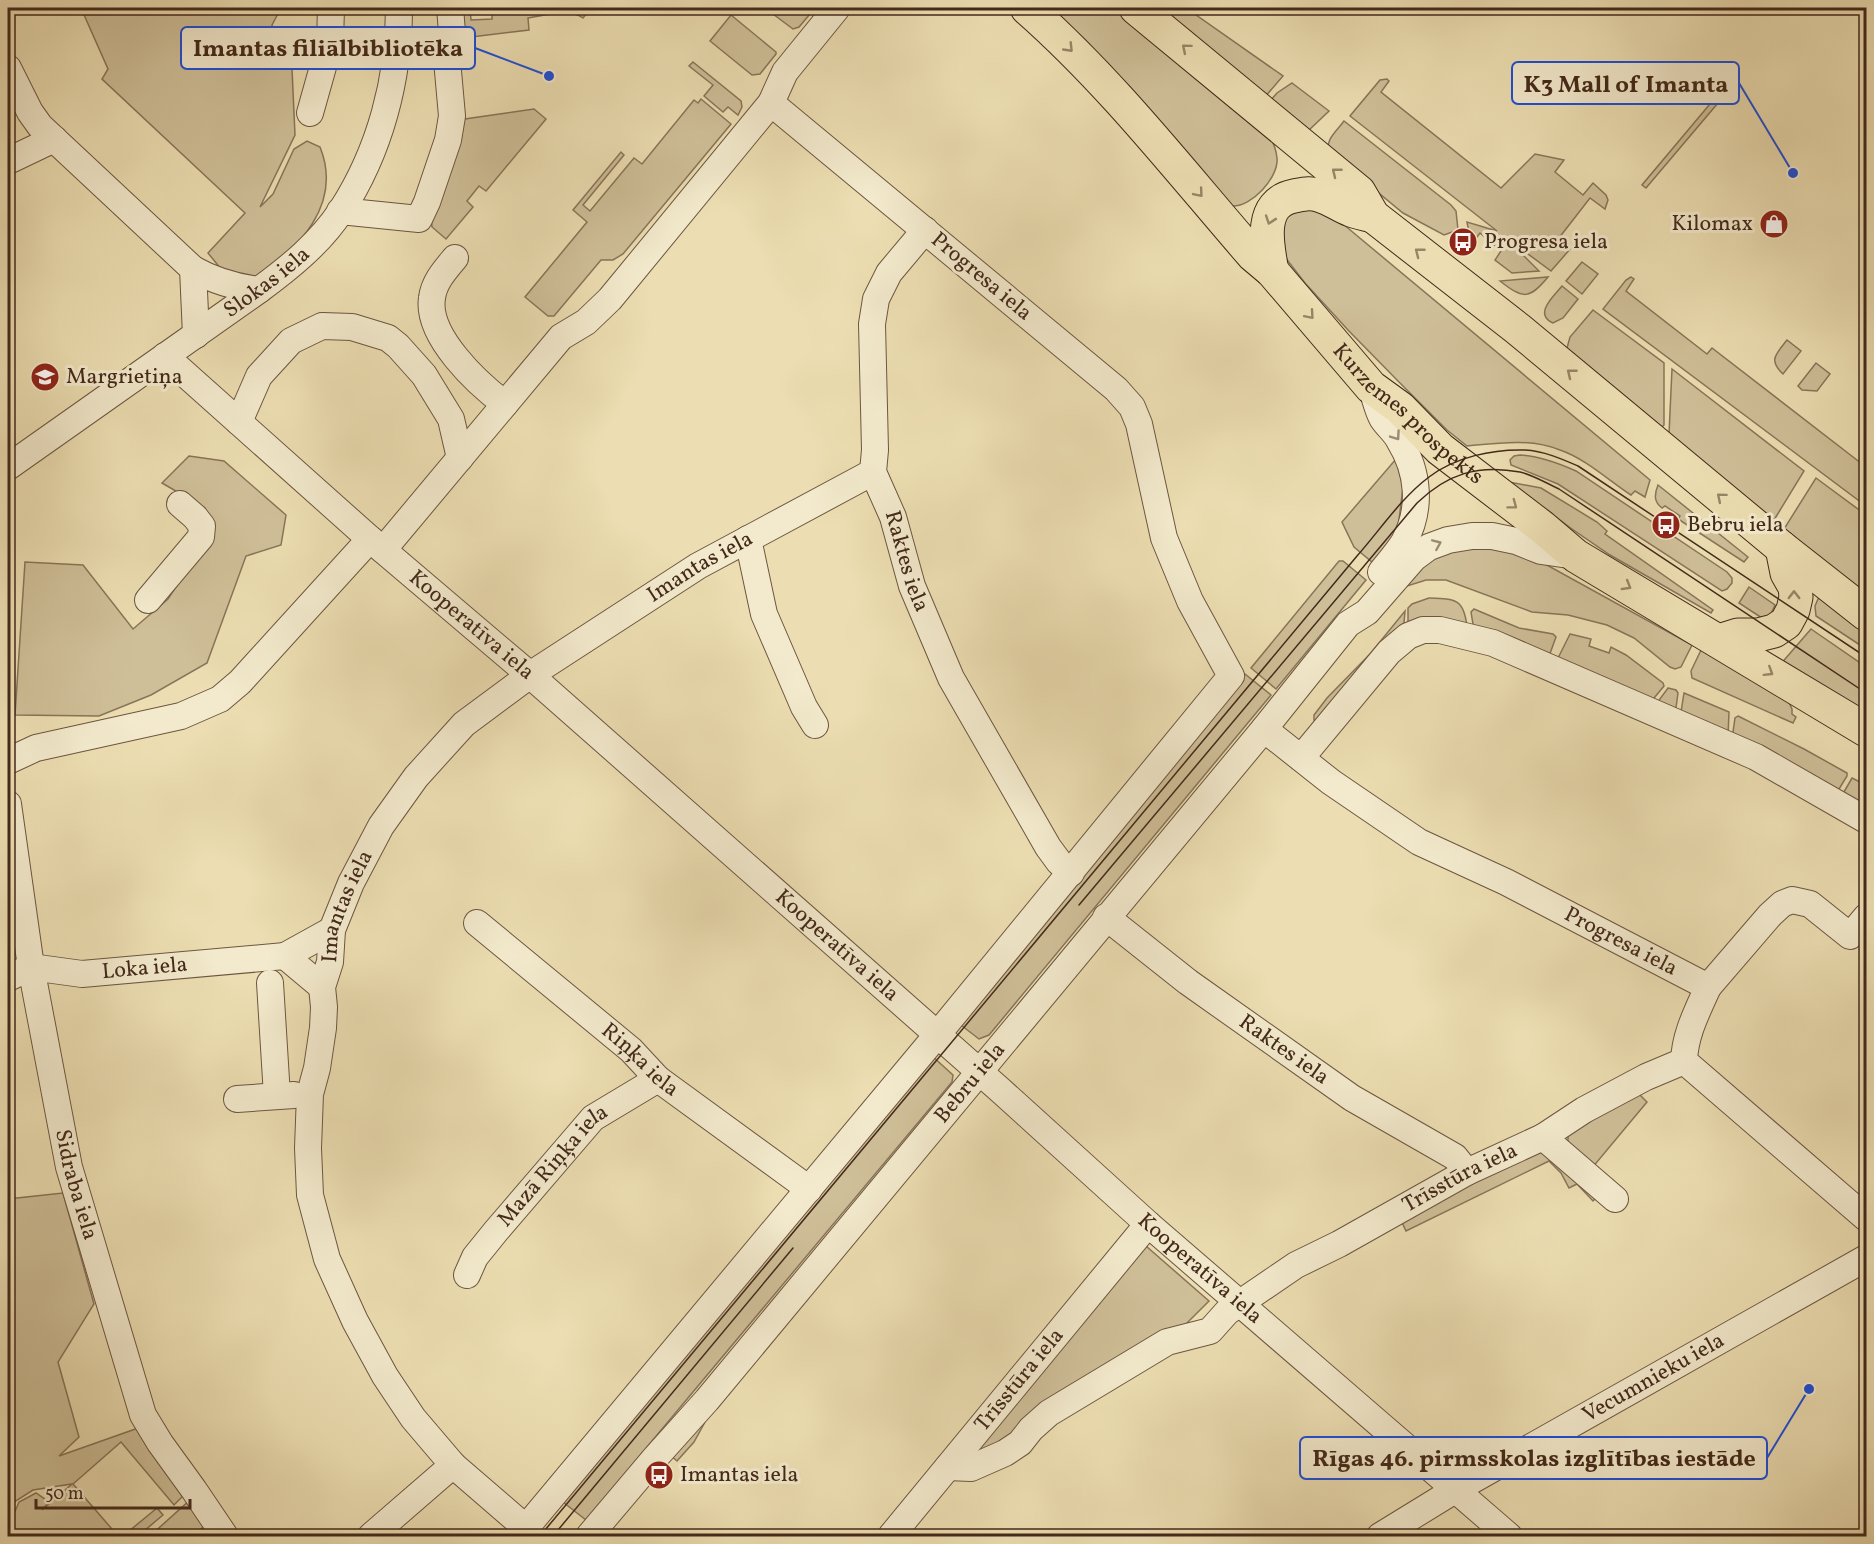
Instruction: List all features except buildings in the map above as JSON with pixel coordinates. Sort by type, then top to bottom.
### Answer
[{"type":"main road","name":"Kurzemes prospekts","points":[[1027,8],[1053,30],[1115,95],[1253,255],[1272,271],[1371,387],[1400,408],[1440,449],[1576,556],[1866,730]]},
{"type":"main road","points":[[1136,8],[1359,192],[1373,216],[1518,329],[1782,548],[1866,614]]},
{"type":"main road","points":[[1272,271],[1266,239],[1267,222],[1275,207],[1286,197],[1307,193],[1320,195],[1350,210],[1373,216]]},
{"type":"main road","points":[[1719,641],[1738,635],[1758,635],[1774,631],[1786,623],[1793,610],[1796,597],[1795,587],[1787,573],[1782,548]]},
{"type":"street","points":[[310,113],[330,42],[331,8]]},
{"type":"street","name":"Slokas iela","points":[[8,467],[289,268],[324,232],[340,212],[368,160],[386,112],[397,49],[399,8]]},
{"type":"street","points":[[340,212],[419,219],[444,151],[452,116],[447,60],[452,32],[450,8]]},
{"type":"street","points":[[8,761],[36,748],[181,716],[220,699],[240,682],[460,458],[561,337],[586,322],[610,299],[771,103],[785,72],[837,8]]},
{"type":"street","points":[[8,68],[30,112],[54,139],[193,269],[236,287],[259,290]]},
{"type":"street","name":"Progresa iela","points":[[771,103],[1116,389],[1132,407],[1139,424],[1164,538],[1190,601],[1231,676],[1071,873]]},
{"type":"street","points":[[8,161],[54,139]]},
{"type":"street","name":"Raktes iela","points":[[925,230],[889,273],[876,299],[872,324],[875,450],[873,472],[892,517],[912,586],[951,678],[1048,847],[1071,873]]},
{"type":"street","points":[[455,258],[440,276],[432,298],[434,318],[443,342],[483,388],[505,404]]},
{"type":"street","points":[[193,269],[196,335]]},
{"type":"street","points":[[239,422],[259,376],[291,341],[322,326],[352,327],[388,338],[424,375],[451,419],[460,458]]},
{"type":"street","name":"Kooperatīva iela","points":[[165,356],[377,545],[530,675],[1033,1118],[1148,1224],[1509,1536]]},
{"type":"street","name":"Bebru iela","points":[[1348,624],[1355,603],[1403,543],[1414,520],[1417,503],[1417,488],[1410,460],[1399,439],[1381,416],[1371,387]]},
{"type":"street","name":"Imantas iela","points":[[523,1532],[453,1465],[413,1418],[385,1376],[355,1321],[327,1259],[310,1195],[308,1148],[310,1094],[317,1068],[323,1028],[322,987],[330,962],[332,930],[351,883],[381,826],[416,777],[464,724],[530,675],[698,566],[873,472]]},
{"type":"street","points":[[148,600],[201,537],[202,526],[195,516],[180,504]]},
{"type":"street","name":"Bebru iela","points":[[589,1536],[713,1393],[1264,729],[1348,624],[1367,612],[1414,558],[1429,547],[1448,540],[1472,536],[1492,536],[1516,541],[1541,551],[1576,556]]},
{"type":"street","points":[[748,539],[764,614],[804,707],[815,726]]},
{"type":"street","points":[[1301,758],[1389,652],[1407,636],[1423,630],[1440,630],[1493,643],[1756,757],[1866,820]]},
{"type":"street","name":"Progresa iela","points":[[1264,729],[1331,782],[1419,842],[1516,888],[1708,987]]},
{"type":"street","name":"Sidraba iela","points":[[8,804],[31,967],[69,1167],[143,1415],[194,1490],[218,1534]]},
{"type":"street","points":[[523,1532],[1071,873]]},
{"type":"street","points":[[1866,917],[1850,936],[1810,904],[1792,900],[1782,904],[1708,987],[1690,1025],[1684,1047],[1684,1061],[1866,1218]]},
{"type":"street","name":"Raktes iela","points":[[1106,917],[1188,982],[1352,1098],[1455,1157],[1467,1172]]},
{"type":"street","name":"Riņķa iela","points":[[477,922],[631,1050],[658,1079],[809,1189]]},
{"type":"street","name":"Loka iela","points":[[31,967],[82,975],[285,956],[332,930]]},
{"type":"street","points":[[285,956],[322,987]]},
{"type":"street","points":[[8,978],[31,967]]},
{"type":"street","points":[[270,983],[278,1096]]},
{"type":"street","name":"Trīsstūra iela","points":[[948,1467],[971,1468],[1005,1453],[1020,1443],[1031,1429],[1049,1413],[1167,1342],[1209,1331],[1227,1312],[1296,1265],[1467,1172],[1543,1137],[1584,1110],[1646,1077],[1684,1061]]},
{"type":"street","name":"Mazā Riņķa iela","points":[[467,1275],[475,1257],[496,1231],[593,1119],[658,1079]]},
{"type":"street","points":[[237,1099],[310,1094]]},
{"type":"street","points":[[1543,1137],[1615,1199]]},
{"type":"street","name":"Trīsstūra iela","points":[[891,1536],[1148,1224]]},
{"type":"street","name":"Vecumnieku iela","points":[[1380,1536],[1455,1490],[1866,1258]]},
{"type":"street","points":[[370,1536],[453,1465]]},
{"type":"shaded area","points":[[81,8],[281,8],[272,25],[277,47],[291,47],[295,135],[260,207],[273,194],[294,149],[307,141],[320,147],[326,168],[326,187],[313,223],[301,239],[256,278],[225,274],[208,253],[245,213],[102,79],[108,69]]},
{"type":"shaded area","points":[[457,8],[470,8],[471,20],[492,19],[492,13],[511,12],[511,9],[591,8],[583,18],[564,13],[528,18],[529,30],[471,37],[461,34]]},
{"type":"shaded area","points":[[765,8],[815,8],[799,27],[793,29]]},
{"type":"shaded area","points":[[1044,8],[1119,8],[1264,128],[1273,142],[1277,158],[1274,174],[1263,190],[1248,202],[1240,205],[1231,206],[1223,203]]},
{"type":"shaded area","points":[[1155,8],[1186,8],[1283,76],[1264,98]]},
{"type":"shaded area","points":[[731,15],[776,52],[760,74],[752,75],[710,41]]},
{"type":"shaded area","points":[[693,62],[741,101],[742,107],[738,115],[728,107],[723,112],[704,96],[713,85],[689,66]]},
{"type":"shaded area","points":[[1380,80],[1389,81],[1381,92],[1501,188],[1535,154],[1564,160],[1555,172],[1583,195],[1593,183],[1606,195],[1608,200],[1605,209],[1590,198],[1559,238],[1571,248],[1551,271],[1505,237],[1539,271],[1512,273],[1495,260],[1501,251],[1480,233],[1474,241],[1470,238],[1467,222],[1497,231],[1350,116]]},
{"type":"shaded area","points":[[1292,83],[1329,111],[1309,130],[1269,102],[1277,93]]},
{"type":"shaded area","points":[[1725,86],[1729,90],[1646,188],[1642,185]]},
{"type":"shaded area","points":[[701,99],[731,124],[623,254],[613,260],[601,260],[554,316],[548,316],[525,297],[587,222],[573,210],[621,152],[624,155],[583,205],[590,211],[634,158],[642,164],[694,100],[698,103]]},
{"type":"shaded area","points":[[534,109],[546,119],[486,191],[479,186],[467,201],[473,207],[446,239],[432,227],[431,215],[458,120]]},
{"type":"shaded area","points":[[1344,121],[1451,205],[1456,211],[1458,230],[1444,235],[1403,213],[1329,152],[1330,139]]},
{"type":"shaded area","points":[[1315,203],[1650,480],[1645,497],[1635,491],[1631,495],[1588,464],[1549,446],[1502,443],[1467,446],[1447,430],[1348,330],[1288,261],[1279,245],[1285,214]]},
{"type":"shaded area","points":[[1582,262],[1598,274],[1582,294],[1566,281]]},
{"type":"shaded area","points":[[1548,277],[1536,290],[1526,294],[1520,294],[1500,281]]},
{"type":"shaded area","points":[[1631,277],[1634,279],[1626,291],[1707,354],[1712,348],[1866,467],[1866,506],[1603,309]]},
{"type":"shaded area","points":[[1562,286],[1578,299],[1563,318],[1553,323],[1547,319],[1545,310]]},
{"type":"shaded area","points":[[1593,310],[1664,363],[1664,425],[1662,427],[1567,348],[1570,337]]},
{"type":"shaded area","points":[[1787,340],[1801,351],[1783,374],[1776,365],[1775,357]]},
{"type":"shaded area","points":[[1816,363],[1830,374],[1817,391],[1802,390],[1798,386]]},
{"type":"shaded area","points":[[1672,369],[1804,471],[1774,520],[1669,434]]},
{"type":"shaded area","points":[[1520,455],[1549,460],[1576,471],[1727,572],[1732,578],[1732,583],[1722,591],[1558,484],[1511,465],[1510,460]]},
{"type":"shaded area","points":[[189,456],[224,461],[286,515],[281,545],[246,556],[207,663],[151,695],[99,716],[15,715],[25,562],[83,565],[133,629],[168,599],[210,535],[205,508],[162,483]]},
{"type":"shaded area","points":[[1396,459],[1403,487],[1398,528],[1378,567],[1354,547],[1342,522]]},
{"type":"shaded area","points":[[1816,478],[1866,515],[1866,596],[1784,529]]},
{"type":"shaded area","points":[[1509,482],[1541,488],[1597,522],[1607,531],[1605,534],[1713,610],[1711,613],[1610,555]]},
{"type":"shaded area","points":[[1658,485],[1748,557],[1744,562],[1678,519],[1680,516],[1665,506],[1662,508],[1659,506],[1656,498]]},
{"type":"shaded area","points":[[1484,546],[1536,559],[1692,645],[1681,667],[1675,669],[1670,667],[1634,638],[1607,625],[1568,615],[1532,612],[1446,580],[1426,580],[1404,587],[1412,573],[1430,560],[1456,550]]},
{"type":"shaded area","points":[[1339,561],[1343,561],[1366,580],[1276,689],[1251,668]]},
{"type":"shaded area","points":[[1749,587],[1775,605],[1770,616],[1765,620],[1739,603]]},
{"type":"shaded area","points":[[1824,595],[1866,628],[1866,649],[1816,616],[1815,606],[1818,599]]},
{"type":"shaded area","points":[[1429,598],[1457,602],[1464,611],[1467,627],[1419,619],[1408,622],[1408,608],[1412,604]]},
{"type":"shaded area","points":[[1474,609],[1519,628],[1553,634],[1556,637],[1548,659],[1474,630],[1471,612]]},
{"type":"shaded area","points":[[1405,611],[1404,623],[1382,643],[1317,722],[1314,720],[1314,715],[1327,698],[1370,654]]},
{"type":"shaded area","points":[[1811,629],[1866,667],[1866,717],[1779,666]]},
{"type":"shaded area","points":[[1570,634],[1591,639],[1589,646],[1609,653],[1611,647],[1626,655],[1664,686],[1649,704],[1555,664]]},
{"type":"shaded area","points":[[1702,648],[1785,694],[1792,714],[1796,717],[1793,723],[1692,678],[1691,671]]},
{"type":"shaded area","points":[[1245,674],[1271,695],[989,1035],[979,1039],[957,1022]]},
{"type":"shaded area","points":[[1668,688],[1678,693],[1675,715],[1654,707]]},
{"type":"shaded area","points":[[1684,693],[1729,712],[1728,736],[1680,718]]},
{"type":"shaded area","points":[[1738,716],[1847,773],[1836,794],[1732,739],[1735,718]]},
{"type":"shaded area","points":[[1852,778],[1866,785],[1866,813],[1841,797]]},
{"type":"shaded area","points":[[931,1055],[953,1075],[952,1082],[586,1520],[559,1499]]},
{"type":"shaded area","points":[[1639,1094],[1647,1102],[1592,1168],[1568,1146],[1568,1135],[1571,1128]]},
{"type":"shaded area","points":[[1539,1150],[1597,1197],[1593,1201],[1577,1184],[1569,1188],[1561,1173],[1549,1161],[1406,1231],[1399,1216]]},
{"type":"shaded area","points":[[63,1193],[94,1304],[58,1362],[79,1437],[59,1456],[144,1426],[186,1493],[174,1505],[121,1442],[73,1484],[118,1536],[8,1536],[8,1528],[19,1502],[36,1493],[49,1502],[42,1510],[72,1484],[33,1490],[8,1506],[8,1199]]},
{"type":"shaded area","points":[[1146,1246],[1209,1301],[1186,1324],[979,1459],[972,1450]]},
{"type":"shaded area","points":[[700,1418],[705,1422],[694,1442],[677,1461],[670,1455]]},
{"type":"shaded area","points":[[190,1500],[207,1525],[190,1536],[150,1536]]},
{"type":"shaded area","points":[[157,1508],[163,1515],[138,1536],[123,1536]]},
{"type":"tram line","points":[[540,1536],[1391,515],[1419,485],[1439,470],[1462,459],[1513,450],[1539,452],[1578,466],[1866,657]]},
{"type":"tram line","points":[[1079,905],[1417,503],[1440,485],[1464,474],[1490,469],[1520,472],[1559,489],[1866,693]]},
{"type":"tram line","points":[[553,1536],[793,1248]]},
{"type":"place","name":"Imantas filiālbibliotēka","points":[[549,76]]},
{"type":"place","name":"K3 Mall of Imanta","points":[[1793,173]]},
{"type":"place","name":"Kilomax","points":[[1774,224]]},
{"type":"place","name":"Progresa iela","points":[[1463,242]]},
{"type":"place","name":"Margrietiņa","points":[[45,377]]},
{"type":"place","name":"Bebru iela","points":[[1666,525]]},
{"type":"place","name":"Rīgas 46. pirmsskolas izglītības iestāde","points":[[1809,1389]]},
{"type":"place","name":"Imantas iela","points":[[659,1475]]}]
